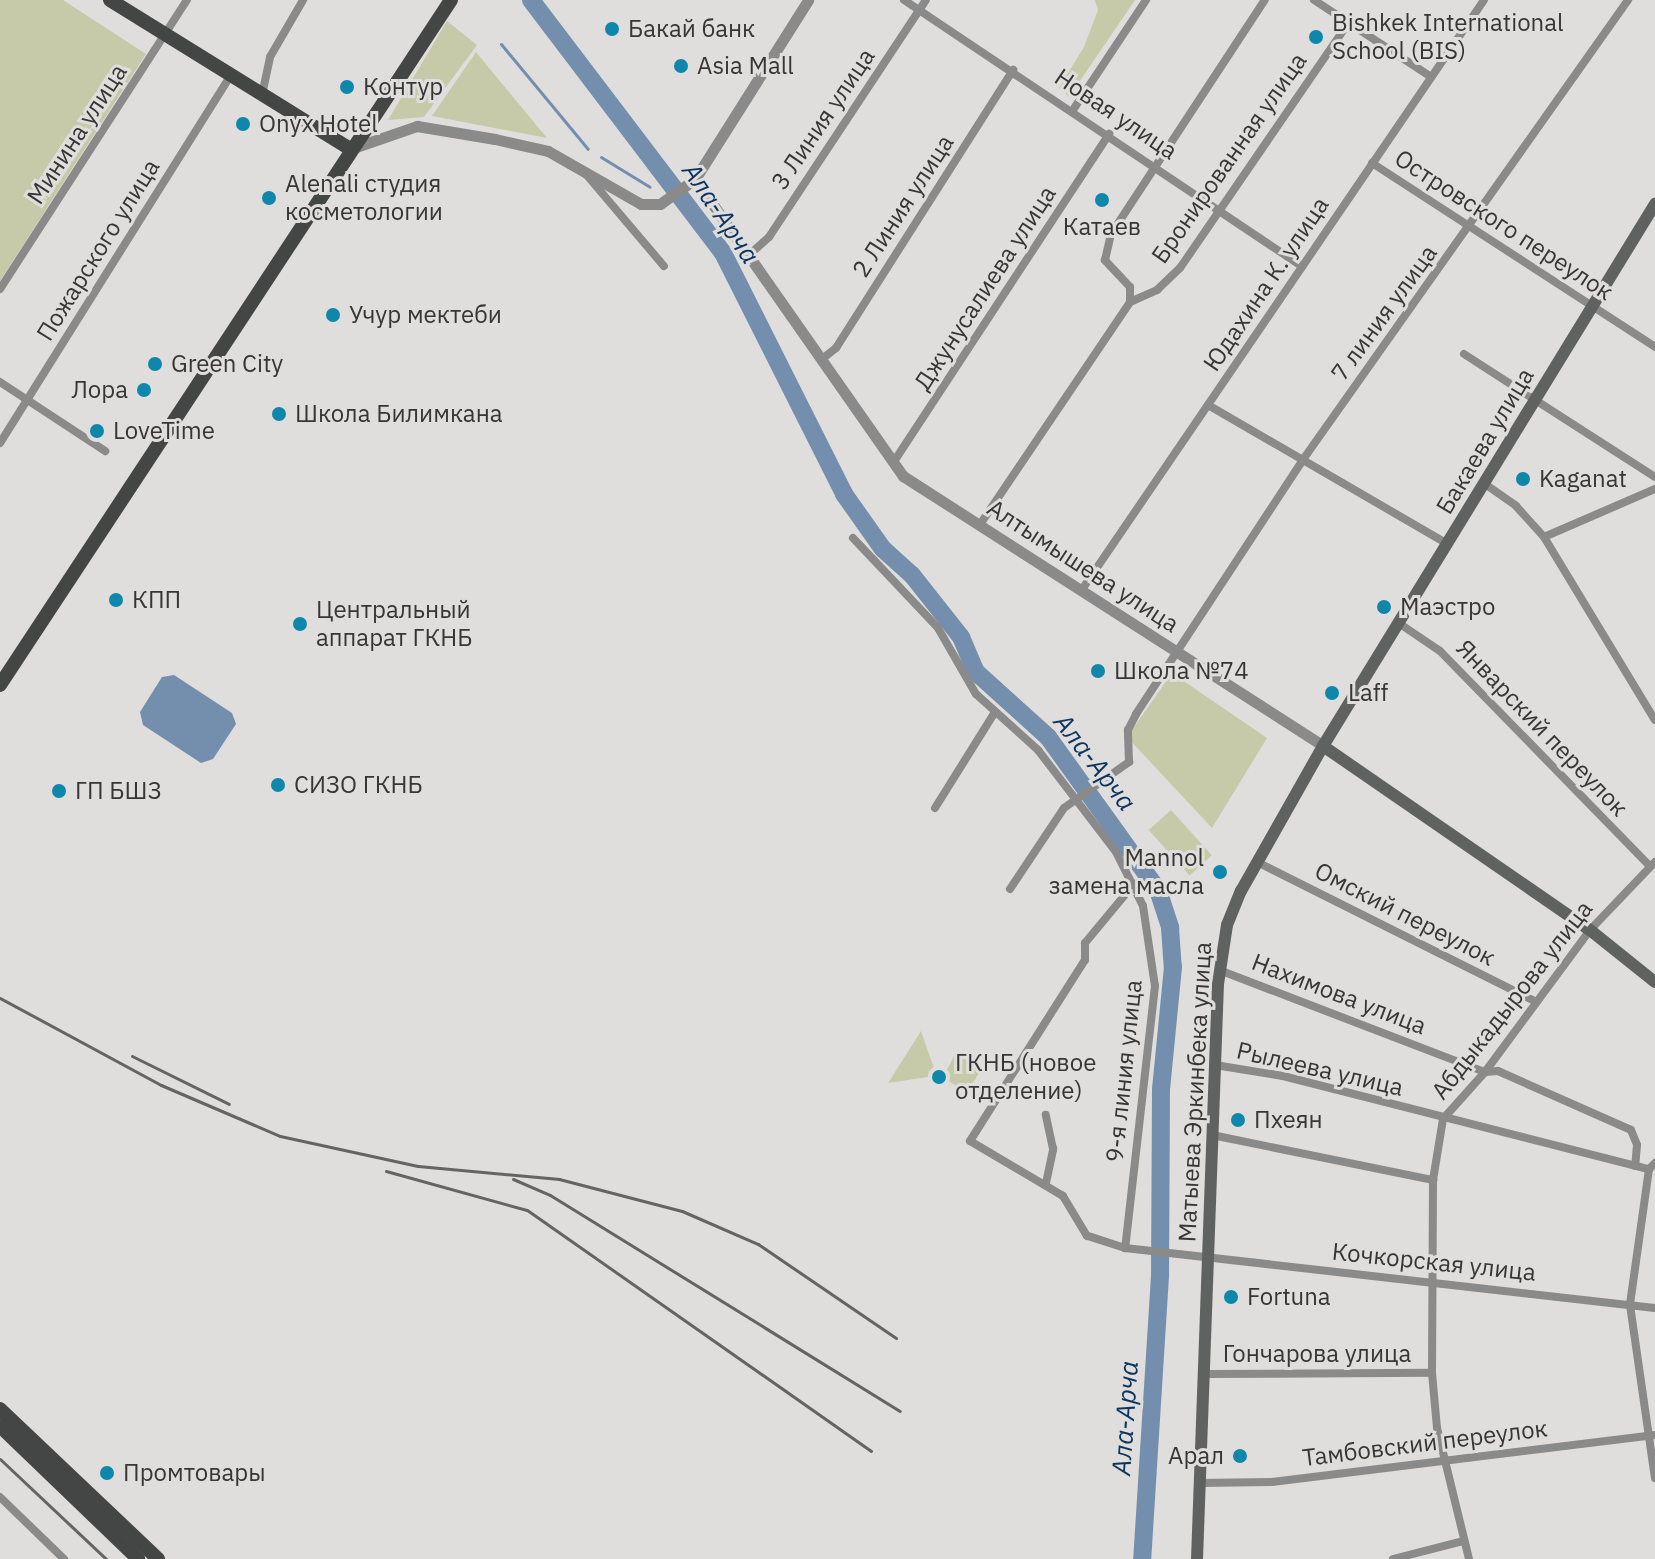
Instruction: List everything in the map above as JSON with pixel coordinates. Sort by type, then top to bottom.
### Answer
[{"type":"main road","points":[[110,0],[350,149]]},
{"type":"main road","points":[[0,685],[350,149],[451,0]]},
{"type":"main road","name":"Бакаева улица","points":[[1448,544],[1655,204]]},
{"type":"main road","name":"Матыева Эркинбека улица","points":[[1197,1559],[1219,970],[1230,917],[1257,862],[1323,746],[1448,544]]},
{"type":"main road","name":"Алтымышева улица","points":[[1323,746],[1590,930],[1655,982]]},
{"type":"main road","points":[[0,1409],[158,1559]]},
{"type":"main road","points":[[0,1426],[138,1559]]},
{"type":"street","name":"Минина улица","points":[[0,289],[187,0]]},
{"type":"street","points":[[262,96],[270,57],[303,0]]},
{"type":"street","points":[[350,149],[417,126],[531,146],[585,169],[641,204],[668,200],[692,182],[808,0]]},
{"type":"street","name":"Новая улица","points":[[904,0],[1157,166],[1302,266]]},
{"type":"street","name":"3 Линия улица","points":[[749,255],[769,237],[926,0]]},
{"type":"street","points":[[1073,110],[1146,0]]},
{"type":"street","name":"Бронированная улица","points":[[1130,302],[1130,287],[1105,260],[1105,248],[1265,0]]},
{"type":"street","points":[[1314,0],[1431,77]]},
{"type":"street","name":"Юдахина К. улица","points":[[1081,591],[1484,0]]},
{"type":"street","name":"7 линия улица","points":[[1076,800],[1129,762],[1130,724],[1302,461],[1628,0]]},
{"type":"street","name":"Бронированная улица","points":[[979,526],[1130,302],[1157,290],[1180,268],[1348,24]]},
{"type":"street","name":"2 Линия улица","points":[[822,359],[836,348],[1013,70]]},
{"type":"street","name":"Пожарского улица","points":[[0,443],[230,77]]},
{"type":"street","name":"Джунусалиева улица","points":[[893,463],[1109,134]]},
{"type":"street","name":"Островского переулок","points":[[1372,163],[1655,347]]},
{"type":"street","points":[[585,169],[592,184],[664,266]]},
{"type":"street","name":"Алтымышева улица","points":[[692,182],[749,255],[893,463],[915,484],[1323,746]]},
{"type":"street","points":[[1464,354],[1537,398],[1655,477]]},
{"type":"street","points":[[0,382],[105,451]]},
{"type":"street","name":"Бакаева улица","points":[[1208,405],[1448,544]]},
{"type":"street","points":[[1485,484],[1516,506],[1544,537],[1655,720]]},
{"type":"street","points":[[1544,537],[1655,489]]},
{"type":"street","name":"9-я линия улица","points":[[853,538],[938,628],[966,679],[995,712],[1038,750],[1116,852],[1134,884],[1149,924],[1155,986],[1125,1248]]},
{"type":"street","name":"Январский переулок","points":[[1400,624],[1440,651],[1652,864]]},
{"type":"street","points":[[935,808],[995,712]]},
{"type":"street","points":[[1010,889],[1064,808],[1076,800]]},
{"type":"street","name":"Омский переулок","points":[[1257,862],[1535,1001]]},
{"type":"street","name":"Абдыкадырова улица","points":[[1469,1559],[1446,1461],[1432,1373],[1430,1281],[1433,1180],[1443,1119],[1485,1072],[1590,930],[1652,864]]},
{"type":"street","points":[[1134,884],[1085,943],[1085,960],[970,1141],[1046,1183],[1063,1196],[1087,1236],[1141,1252],[1208,1258]]},
{"type":"street","name":"Нахимова улица","points":[[1219,970],[1485,1072],[1498,1071],[1631,1130],[1637,1145],[1635,1166]]},
{"type":"street","name":"Рылеева улица","points":[[1215,1065],[1283,1076],[1635,1166],[1652,1166]]},
{"type":"street","points":[[1046,1115],[1053,1149],[1046,1183]]},
{"type":"street","points":[[1212,1135],[1433,1180]]},
{"type":"street","points":[[1652,1166],[1630,1305],[1655,1478]]},
{"type":"street","name":"Кочкорская улица","points":[[1208,1258],[1655,1308]]},
{"type":"street","name":"Гончарова улица","points":[[1203,1374],[1432,1373]]},
{"type":"street","name":"Тамбовский переулок","points":[[1199,1483],[1272,1482],[1651,1435]]},
{"type":"street","points":[[0,1497],[64,1559]]},
{"type":"street","points":[[1393,1559],[1463,1541]]},
{"type":"green space","points":[[0,0],[63,0],[146,54],[0,281]]},
{"type":"green space","points":[[1095,0],[1135,0],[1069,97],[1059,88],[1084,47],[1098,10]]},
{"type":"green space","points":[[447,21],[477,45],[424,117],[388,120]]},
{"type":"green space","points":[[476,52],[547,138],[432,116]]},
{"type":"green space","points":[[1172,673],[1267,738],[1212,828],[1127,737]]},
{"type":"green space","points":[[1171,810],[1212,855],[1190,875],[1149,830]]},
{"type":"green space","points":[[921,1031],[934,1068],[928,1077],[888,1083]]},
{"type":"green space","points":[[956,1053],[981,1070],[967,1092],[948,1081],[946,1071]]},
{"type":"water","points":[[174,675],[232,713],[236,724],[213,759],[201,763],[143,725],[140,712],[162,677]]},
{"type":"waterway","name":"Ала-Арча","points":[[531,0],[723,253],[844,494],[883,549],[912,575],[961,637],[976,672],[1048,737],[1158,890],[1170,928],[1173,967],[1161,1089],[1160,1276],[1142,1559]]},
{"type":"waterway","points":[[501,44],[588,149]]},
{"type":"waterway","points":[[601,157],[650,187]]},
{"type":"railway","points":[[0,998],[161,1085],[280,1136],[418,1166],[559,1179],[682,1211],[758,1244],[896,1338]]},
{"type":"railway","points":[[132,1056],[229,1104]]},
{"type":"railway","points":[[386,1171],[527,1210],[871,1451]]},
{"type":"railway","points":[[513,1179],[550,1195],[900,1411]]},
{"type":"railway","points":[[0,1459],[106,1559]]},
{"type":"place","name":"Бакай банк","points":[[612,29]]},
{"type":"place","name":"Bishkek International School (BIS)","points":[[1316,37]]},
{"type":"place","name":"Asia Mall","points":[[681,66]]},
{"type":"place","name":"Контур","points":[[347,87]]},
{"type":"place","name":"Onyx Hotel","points":[[243,124]]},
{"type":"place","name":"Alenali студия косметологии","points":[[269,198]]},
{"type":"place","name":"Катаев","points":[[1102,200]]},
{"type":"place","name":"Учур мектеби","points":[[333,315]]},
{"type":"place","name":"Green City","points":[[155,364]]},
{"type":"place","name":"Лора","points":[[144,390]]},
{"type":"place","name":"Школа Билимкана","points":[[279,414]]},
{"type":"place","name":"LoveTime","points":[[97,431]]},
{"type":"place","name":"Kaganat","points":[[1523,479]]},
{"type":"place","name":"КПП","points":[[116,600]]},
{"type":"place","name":"Маэстро","points":[[1384,607]]},
{"type":"place","name":"Центральный аппарат ГКНБ","points":[[300,624]]},
{"type":"place","name":"Школа №74","points":[[1098,671]]},
{"type":"place","name":"Laff","points":[[1332,693]]},
{"type":"place","name":"СИЗО ГКНБ","points":[[278,785]]},
{"type":"place","name":"ГП БШЗ","points":[[59,791]]},
{"type":"place","name":"Mannol замена масла","points":[[1220,872]]},
{"type":"place","name":"ГКНБ (новое отделение)","points":[[939,1077]]},
{"type":"place","name":"Пхеян","points":[[1238,1120]]},
{"type":"place","name":"Fortuna","points":[[1231,1297]]},
{"type":"place","name":"Арал","points":[[1240,1456]]},
{"type":"place","name":"Промтовары","points":[[107,1473]]}]
